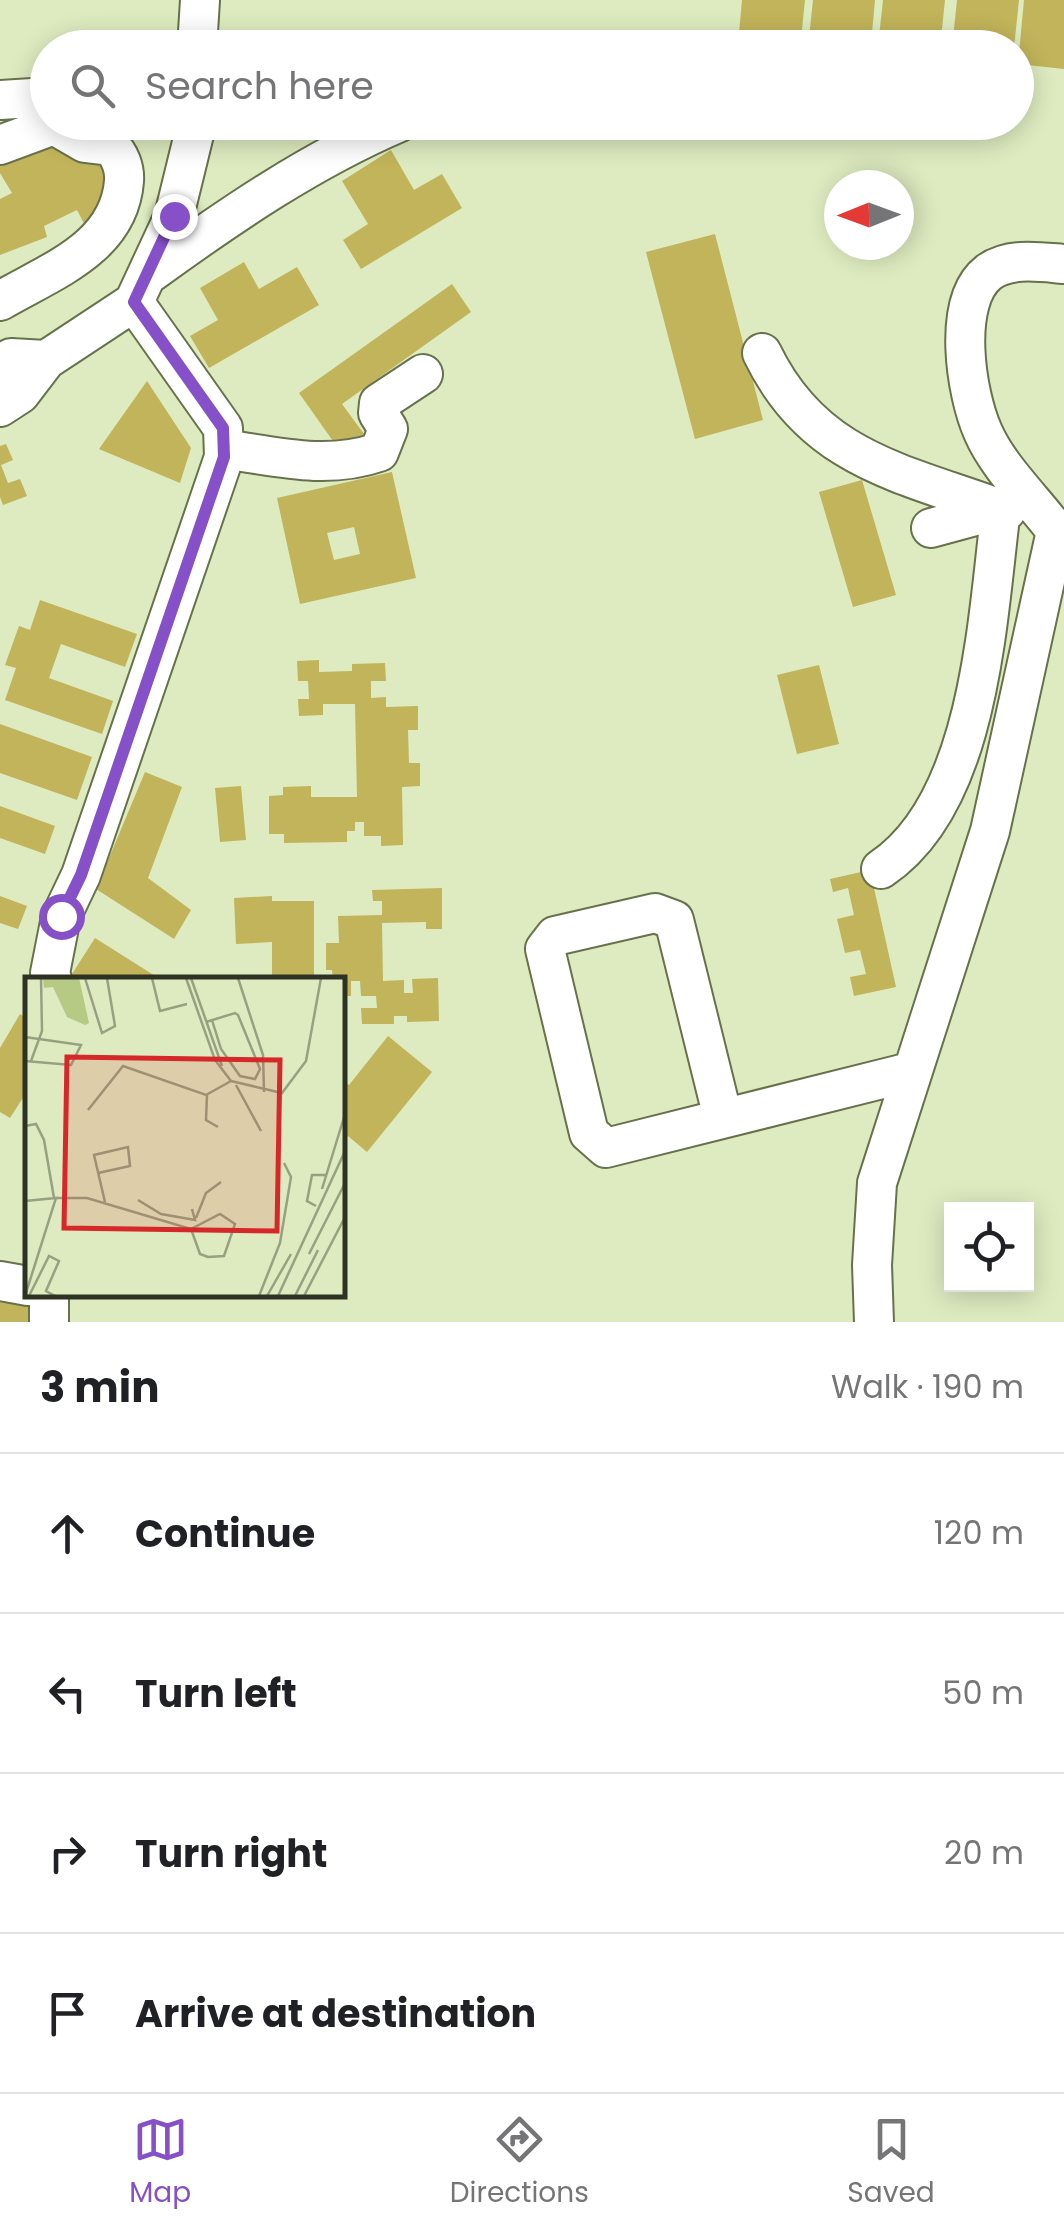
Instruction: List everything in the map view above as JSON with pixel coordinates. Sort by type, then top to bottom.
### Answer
[{"type":"street","points":[[198,30],[200,0]]},
{"type":"street","points":[[0,100],[30,98]]},
{"type":"street","points":[[0,146],[30,134]]},
{"type":"street","points":[[0,301],[99,243],[122,202],[124,173],[110,146],[81,140]]},
{"type":"street","points":[[142,288],[174,216],[193,140]]},
{"type":"street","points":[[1,405],[20,394],[46,360],[142,288],[284,184],[358,140]]},
{"type":"street","points":[[1060,530],[983,433],[963,358],[972,293],[990,272],[1025,260],[1064,264]]},
{"type":"street","points":[[51,977],[61,916],[81,875],[224,449],[223,428],[142,288]]},
{"type":"street","points":[[762,353],[778,388],[832,442],[866,462],[1060,530]]},
{"type":"street","points":[[0,364],[11,358],[46,360]]},
{"type":"street","points":[[224,449],[320,464],[348,463],[379,452],[388,429],[378,413],[378,403],[422,374]]},
{"type":"street","points":[[931,528],[1001,509]]},
{"type":"street","points":[[881,869],[903,854],[920,832],[940,796],[968,725],[982,661],[1001,509]]},
{"type":"street","points":[[874,1322],[872,1265],[877,1183],[990,831],[1060,530]]},
{"type":"street","points":[[722,1118],[674,920],[654,913],[555,936],[545,949],[589,1133],[606,1148],[910,1072]]},
{"type":"street","points":[[0,1282],[25,1286]]},
{"type":"building","points":[[742,0],[805,0],[802,30],[739,30]]},
{"type":"building","points":[[813,0],[875,0],[872,30],[810,30]]},
{"type":"building","points":[[883,0],[945,0],[942,30],[880,30]]},
{"type":"building","points":[[957,0],[1019,0],[1016,30],[954,30]]},
{"type":"building","points":[[1024,0],[1064,0],[1064,69],[1034,66],[1034,30],[1021,30]]},
{"type":"building","points":[[38,140],[73,140],[103,155],[117,201],[86,227],[77,210],[44,226],[47,237],[0,255],[0,199],[12,193],[0,173],[0,161]]},
{"type":"building","points":[[391,150],[414,190],[442,174],[462,208],[361,269],[343,240],[368,224],[342,181]]},
{"type":"building","points":[[715,234],[763,420],[695,439],[646,252]]},
{"type":"building","points":[[244,262],[259,289],[297,267],[319,305],[209,368],[190,336],[218,320],[200,288]]},
{"type":"building","points":[[452,284],[471,312],[342,404],[364,434],[340,451],[299,393]]},
{"type":"building","points":[[147,381],[191,448],[180,483],[99,449]]},
{"type":"building","points":[[6,444],[13,460],[1,465],[8,483],[20,479],[27,496],[3,505],[0,446]]},
{"type":"building","points":[[392,472],[416,578],[300,604],[277,498]],"holes":[[[354,527],[360,554],[334,560],[327,533]]]},
{"type":"building","points":[[862,480],[896,595],[853,607],[819,492]]},
{"type":"building","points":[[40,600],[137,634],[125,667],[61,644],[49,678],[113,701],[102,734],[5,700],[16,668],[5,665],[19,626],[30,630]]},
{"type":"building","points":[[319,660],[319,672],[352,671],[352,664],[385,663],[386,681],[371,681],[371,698],[386,697],[386,707],[418,706],[418,730],[408,730],[409,763],[420,763],[420,786],[402,787],[403,845],[381,846],[381,836],[364,836],[364,822],[355,822],[355,831],[347,831],[347,842],[284,843],[284,834],[269,834],[269,796],[283,795],[283,787],[311,786],[311,797],[357,797],[355,704],[323,704],[323,715],[299,716],[298,699],[309,699],[308,681],[298,681],[297,661]]},
{"type":"building","points":[[819,665],[839,744],[797,754],[777,675]]},
{"type":"building","points":[[0,724],[92,757],[77,800],[0,773]]},
{"type":"building","points":[[145,772],[182,787],[148,878],[191,910],[174,939],[96,889]]},
{"type":"building","points":[[241,786],[246,840],[220,842],[215,788]]},
{"type":"building","points":[[0,806],[55,826],[45,854],[0,838]]},
{"type":"building","points":[[870,870],[896,987],[854,996],[850,977],[866,974],[860,950],[845,953],[837,919],[854,915],[848,888],[833,892],[830,879]]},
{"type":"building","points":[[442,888],[442,929],[426,929],[426,922],[382,923],[383,981],[404,980],[404,993],[413,993],[412,979],[438,978],[439,1021],[407,1022],[407,1016],[394,1016],[394,1024],[362,1024],[361,1008],[377,1008],[376,996],[361,996],[360,981],[351,981],[351,996],[345,996],[345,977],[333,977],[332,970],[326,970],[326,943],[339,943],[338,916],[382,915],[382,901],[373,901],[372,890]]},
{"type":"building","points":[[0,896],[27,906],[18,929],[0,923]]},
{"type":"building","points":[[272,896],[272,901],[314,901],[314,977],[272,977],[272,942],[236,944],[234,898]]},
{"type":"building","points":[[95,938],[157,977],[77,977],[72,974]]},
{"type":"building","points":[[20,1014],[25,1017],[25,1095],[10,1118],[0,1112],[0,1048]]},
{"type":"building","points":[[388,1036],[432,1072],[367,1152],[348,1136],[345,1140],[345,1083],[349,1085]]},
{"type":"building","points":[[0,1294],[48,1300],[46,1322],[0,1322]]},
{"type":"route","points":[[61,916],[81,875],[224,457],[223,428],[134,302],[174,216]]}]
